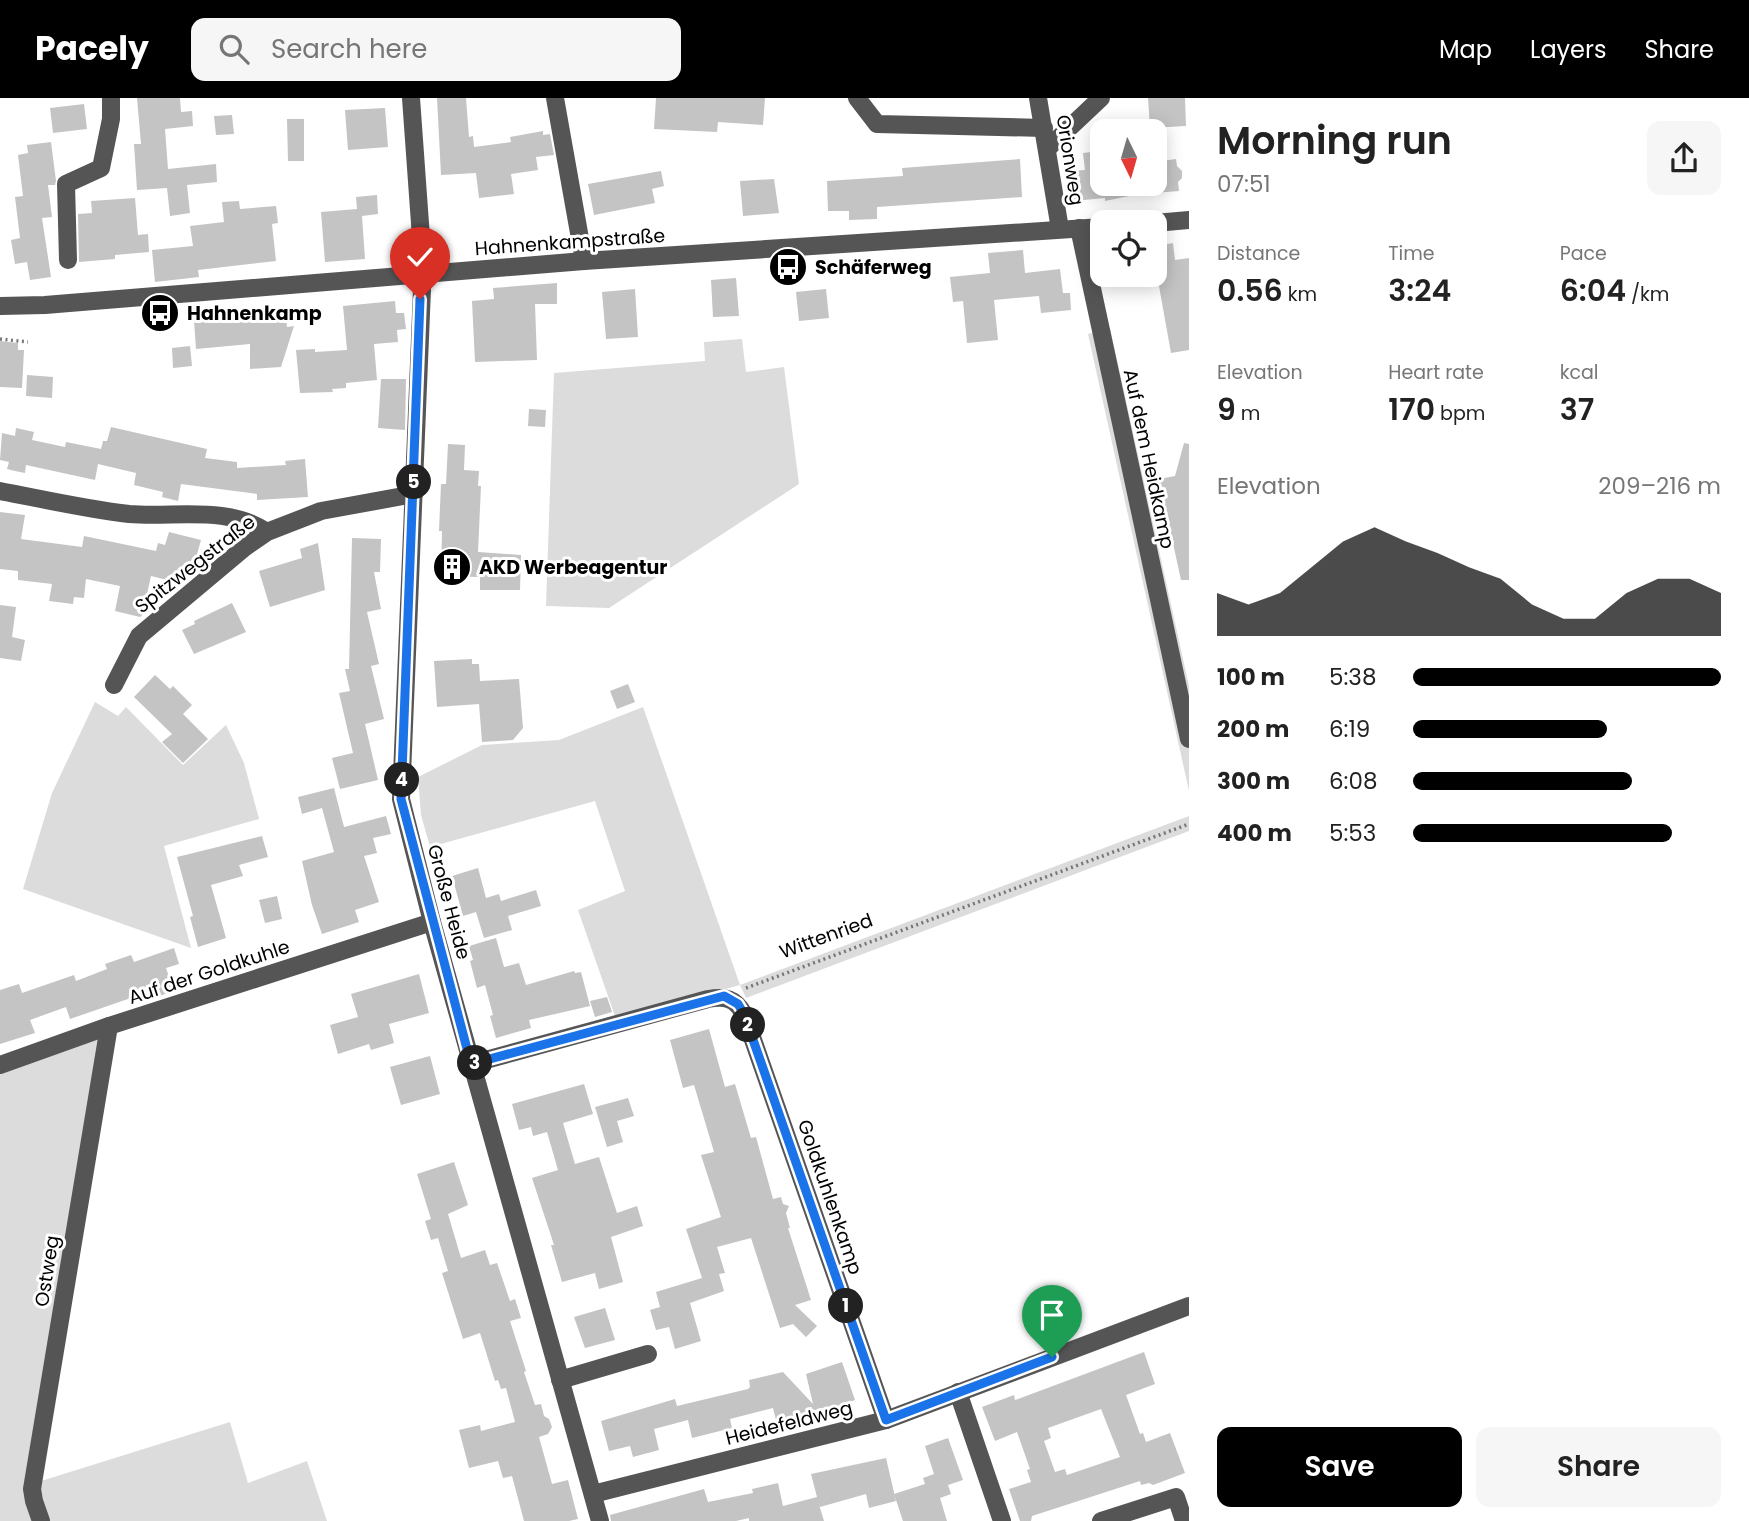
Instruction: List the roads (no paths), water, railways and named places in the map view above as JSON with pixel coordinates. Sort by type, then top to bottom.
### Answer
[{"type":"street","points":[[68,260],[66,184],[101,168],[111,119],[111,98]]},
{"type":"street","name":"Große Heide","points":[[411,98],[422,275],[401,799],[471,1064],[600,1521]]},
{"type":"street","points":[[555,98],[583,261]]},
{"type":"street","points":[[857,98],[877,124],[1044,128]]},
{"type":"street","name":"Orionweg","points":[[1038,98],[1060,229]]},
{"type":"street","points":[[1048,148],[1101,98]]},
{"type":"street","points":[[1167,222],[1189,220]]},
{"type":"street","name":"Auf dem Heidkamp","points":[[1079,228],[1189,739]]},
{"type":"street","name":"Hahnenkampstraße","points":[[0,306],[46,312],[583,261],[1090,228]]},
{"type":"street","points":[[0,491],[129,514],[230,516],[259,526],[267,532]]},
{"type":"street","name":"Spitzwegstraße","points":[[114,685],[139,636],[267,532],[321,511],[414,494]]},
{"type":"street","name":"Auf der Goldkuhle","points":[[0,1065],[109,1026],[432,922]]},
{"type":"street","name":"Goldkuhlenkamp","points":[[471,1064],[724,996],[738,1004],[744,1014],[886,1420]]},
{"type":"street","name":"Ostweg","points":[[41,1521],[32,1489],[109,1026]]},
{"type":"street","name":"Heidefeldweg","points":[[593,1494],[886,1420],[1189,1306]]},
{"type":"street","points":[[560,1380],[648,1354]]},
{"type":"street","points":[[958,1392],[1002,1521]]},
{"type":"street","points":[[1101,1521],[1176,1497],[1184,1521]]},
{"type":"place","name":"Schäferweg","points":[[788,267]]},
{"type":"place","name":"Hahnenkamp","points":[[160,313]]},
{"type":"place","name":"AKD Werbeagentur","points":[[452,567]]}]
